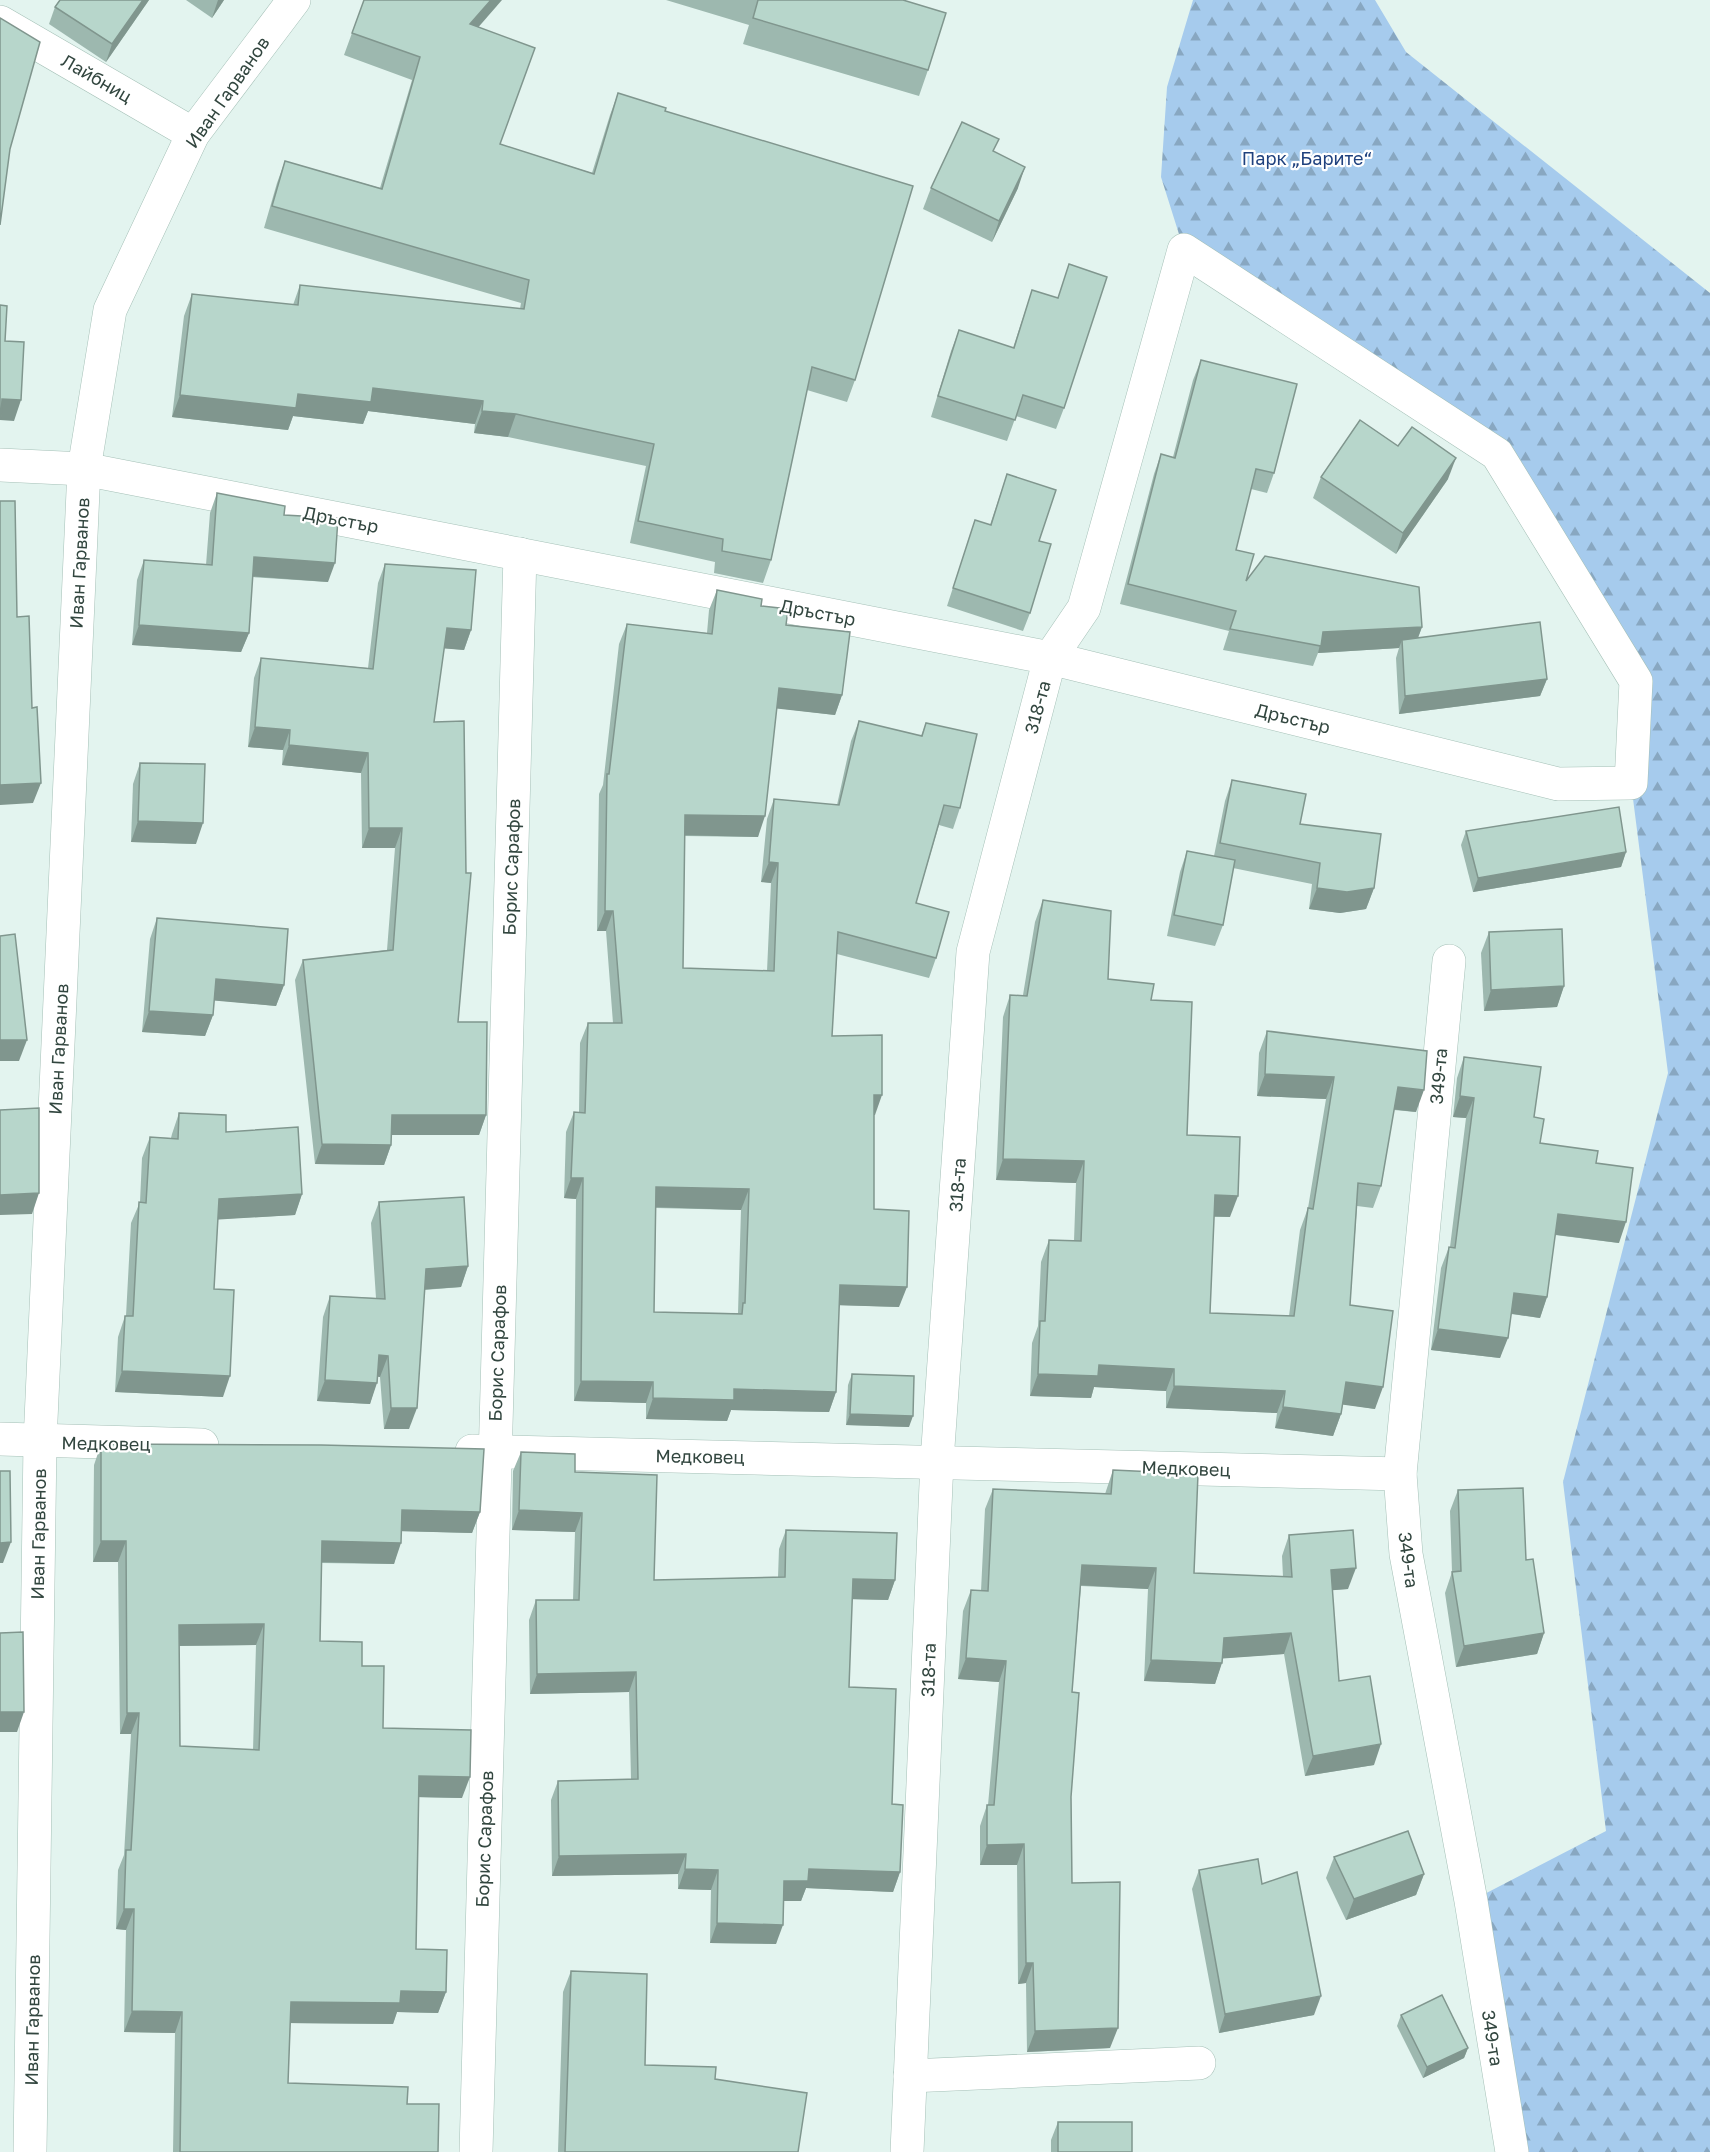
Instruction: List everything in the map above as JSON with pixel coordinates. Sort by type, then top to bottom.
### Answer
[{"type":"street","name":"Иван Гарванов","points":[[30,2152],[40,1442],[84,469],[110,310],[193,134],[294,0]]},
{"type":"street","name":"Лайбниц","points":[[0,22],[193,134]]},
{"type":"street","name":"318-та","points":[[907,2152],[937,1461],[973,952],[1050,657],[1084,608],[1184,250],[1497,454],[1636,681],[1631,783]]},
{"type":"street","name":"Дръстър","points":[[0,465],[84,469],[1050,657],[1558,784],[1631,783]]},
{"type":"street","name":"Борис Сарафов","points":[[476,2152],[520,554]]},
{"type":"street","name":"349-та","points":[[1449,961],[1400,1474],[1406,1554],[1471,1901],[1512,2152]]},
{"type":"street","name":"Медковец","points":[[0,1439],[231,1446]]},
{"type":"street","name":"Медковец","points":[[447,1451],[937,1461],[1400,1474]]},
{"type":"street","points":[[910,2076],[1200,2063]]},
{"type":"green space","name":"Парк „Барите“","points":[[1193,0],[1375,0],[1406,52],[1710,293],[1710,2152],[1512,2152],[1471,1901],[1606,1831],[1563,1482],[1668,1073],[1631,783],[1636,681],[1497,454],[1184,250],[1161,177],[1167,87]]},
{"type":"building","points":[[60,0],[143,0],[112,44],[55,7]]},
{"type":"building","points":[[364,0],[491,0],[470,24],[535,48],[500,144],[594,174],[618,93],[666,108],[665,111],[913,186],[855,380],[812,367],[771,560],[722,551],[723,539],[638,521],[654,444],[516,414],[482,411],[483,401],[373,388],[371,402],[298,394],[296,408],[180,395],[192,294],[298,305],[300,285],[524,309],[529,280],[272,206],[285,161],[382,189],[420,57],[352,33]]},
{"type":"building","points":[[758,0],[903,0],[946,13],[928,70],[753,18]]},
{"type":"building","points":[[0,18],[40,42],[10,149],[0,225]]},
{"type":"building","points":[[962,122],[999,139],[993,151],[1025,167],[999,221],[931,188]]},
{"type":"building","points":[[1069,264],[1107,277],[1064,408],[1023,395],[1015,420],[938,396],[959,330],[1014,348],[1032,290],[1058,298]]},
{"type":"building","points":[[0,305],[7,306],[5,341],[24,342],[21,400],[2,399],[1,418],[0,418]]},
{"type":"building","points":[[1201,360],[1297,384],[1274,473],[1256,469],[1236,550],[1254,554],[1246,581],[1265,556],[1419,587],[1422,627],[1323,632],[1321,646],[1230,629],[1236,611],[1128,584],[1161,454],[1175,458]]},
{"type":"building","points":[[1360,420],[1398,446],[1412,427],[1456,458],[1403,533],[1321,477]]},
{"type":"building","points":[[1007,474],[1056,490],[1039,541],[1051,544],[1030,613],[953,588],[975,520],[991,525]]},
{"type":"building","points":[[217,493],[285,506],[284,515],[338,518],[335,563],[254,557],[249,633],[139,625],[144,560],[212,565]]},
{"type":"building","points":[[0,501],[15,501],[17,617],[29,616],[32,708],[37,707],[41,783],[0,785]]},
{"type":"building","points":[[385,564],[476,570],[471,630],[447,628],[434,722],[464,721],[466,873],[471,873],[458,1022],[487,1022],[486,1115],[392,1115],[391,1145],[322,1144],[303,960],[393,950],[402,828],[369,828],[368,753],[289,745],[290,730],[255,727],[261,658],[373,669]]},
{"type":"building","points":[[717,590],[762,599],[761,606],[788,609],[786,625],[850,632],[842,695],[779,688],[765,816],[685,815],[683,968],[774,971],[778,863],[769,862],[774,799],[839,805],[859,721],[922,736],[926,723],[977,734],[960,808],[944,805],[916,903],[949,912],[936,958],[838,932],[832,1036],[882,1035],[882,1095],[874,1095],[874,1209],[909,1211],[907,1287],[840,1285],[836,1392],[734,1389],[734,1400],[653,1398],[653,1382],[581,1381],[583,1178],[571,1178],[574,1112],[585,1113],[588,1023],[622,1023],[613,911],[605,911],[607,774],[609,774],[627,624],[712,634]],"holes":[[[656,1187],[749,1189],[745,1303],[743,1303],[742,1314],[654,1312]]]},
{"type":"building","points":[[1540,622],[1547,679],[1405,696],[1402,640]]},
{"type":"building","points":[[140,763],[205,764],[203,823],[138,821]]},
{"type":"building","points":[[1232,780],[1306,794],[1300,824],[1381,834],[1374,888],[1347,892],[1317,888],[1320,863],[1220,843]]},
{"type":"building","points":[[1619,807],[1626,852],[1478,878],[1466,831]]},
{"type":"building","points":[[1187,851],[1235,860],[1223,925],[1174,915]]},
{"type":"building","points":[[1043,900],[1111,911],[1108,979],[1154,984],[1151,1000],[1192,1002],[1187,1135],[1240,1137],[1238,1196],[1215,1195],[1210,1313],[1294,1316],[1308,1208],[1313,1209],[1334,1077],[1265,1074],[1267,1031],[1427,1051],[1424,1090],[1398,1087],[1381,1186],[1358,1183],[1350,1305],[1393,1311],[1383,1387],[1346,1382],[1341,1414],[1283,1407],[1285,1391],[1174,1386],[1174,1369],[1099,1365],[1098,1376],[1038,1374],[1040,1321],[1045,1321],[1049,1240],[1081,1241],[1084,1161],[1003,1159],[1010,995],[1027,996]]},
{"type":"building","points":[[157,918],[288,929],[284,985],[216,979],[213,1015],[149,1011]]},
{"type":"building","points":[[1562,929],[1564,986],[1491,990],[1489,932]]},
{"type":"building","points":[[15,934],[27,1040],[0,1040],[0,936]]},
{"type":"building","points":[[1464,1057],[1541,1067],[1534,1117],[1544,1119],[1540,1143],[1598,1151],[1596,1163],[1633,1168],[1626,1222],[1558,1214],[1547,1297],[1514,1293],[1508,1338],[1438,1329],[1449,1247],[1455,1248],[1474,1098],[1460,1096]]},
{"type":"building","points":[[39,1108],[39,1193],[0,1195],[0,1110]]},
{"type":"building","points":[[179,1113],[226,1115],[226,1132],[298,1127],[302,1194],[219,1199],[214,1289],[234,1290],[230,1376],[122,1371],[125,1316],[133,1316],[139,1202],[146,1203],[150,1137],[178,1139]]},
{"type":"building","points":[[464,1197],[468,1266],[426,1269],[417,1408],[391,1408],[388,1356],[379,1355],[377,1383],[325,1380],[330,1296],[385,1299],[379,1202]]},
{"type":"building","points":[[852,1374],[914,1376],[913,1416],[850,1414]]},
{"type":"building","points":[[101,1444],[321,1445],[484,1449],[480,1512],[402,1510],[401,1543],[322,1541],[320,1641],[362,1642],[362,1666],[384,1666],[383,1728],[471,1730],[470,1777],[419,1776],[416,1949],[447,1950],[446,1992],[401,1991],[400,2003],[291,2002],[288,2083],[408,2087],[407,2104],[439,2104],[438,2152],[180,2152],[182,2012],[132,2011],[134,1909],[124,1909],[126,1850],[131,1850],[139,1713],[127,1713],[126,1541],[101,1541]],"holes":[[[264,1624],[259,1750],[180,1746],[179,1625]]]},
{"type":"building","points":[[521,1452],[575,1454],[575,1472],[657,1475],[654,1580],[785,1577],[786,1530],[897,1533],[895,1580],[853,1579],[849,1687],[896,1689],[892,1804],[903,1805],[900,1872],[809,1869],[808,1881],[784,1881],[783,1925],[717,1923],[718,1870],[685,1869],[686,1854],[559,1856],[558,1781],[638,1779],[636,1672],[537,1674],[536,1600],[579,1600],[582,1513],[519,1510]]},
{"type":"building","points":[[1113,1470],[1198,1474],[1194,1573],[1292,1577],[1289,1535],[1353,1530],[1356,1568],[1331,1570],[1339,1681],[1370,1676],[1381,1744],[1313,1756],[1291,1633],[1224,1638],[1222,1663],[1151,1660],[1156,1568],[1082,1565],[1072,1692],[1079,1693],[1071,1797],[1072,1883],[1120,1882],[1118,2028],[1035,2031],[1033,1963],[1026,1963],[1024,1844],[987,1845],[987,1805],[994,1805],[1006,1661],[966,1658],[971,1590],[988,1591],[993,1489],[1111,1494]]},
{"type":"building","points":[[0,1471],[10,1471],[11,1542],[0,1543]]},
{"type":"building","points":[[1523,1488],[1526,1560],[1533,1559],[1544,1633],[1464,1646],[1452,1572],[1461,1571],[1458,1490]]},
{"type":"building","points":[[23,1632],[24,1712],[0,1712],[0,1633]]},
{"type":"building","points":[[1408,1831],[1424,1874],[1354,1899],[1334,1857]]},
{"type":"building","points":[[1258,1859],[1262,1884],[1297,1872],[1321,1996],[1225,2014],[1199,1870]]},
{"type":"building","points":[[571,1971],[647,1974],[645,2065],[716,2067],[715,2079],[807,2093],[798,2152],[565,2152]]},
{"type":"building","points":[[1442,1995],[1468,2048],[1427,2067],[1401,2015]]},
{"type":"building","points":[[1058,2122],[1132,2122],[1132,2152],[1058,2152]]}]
